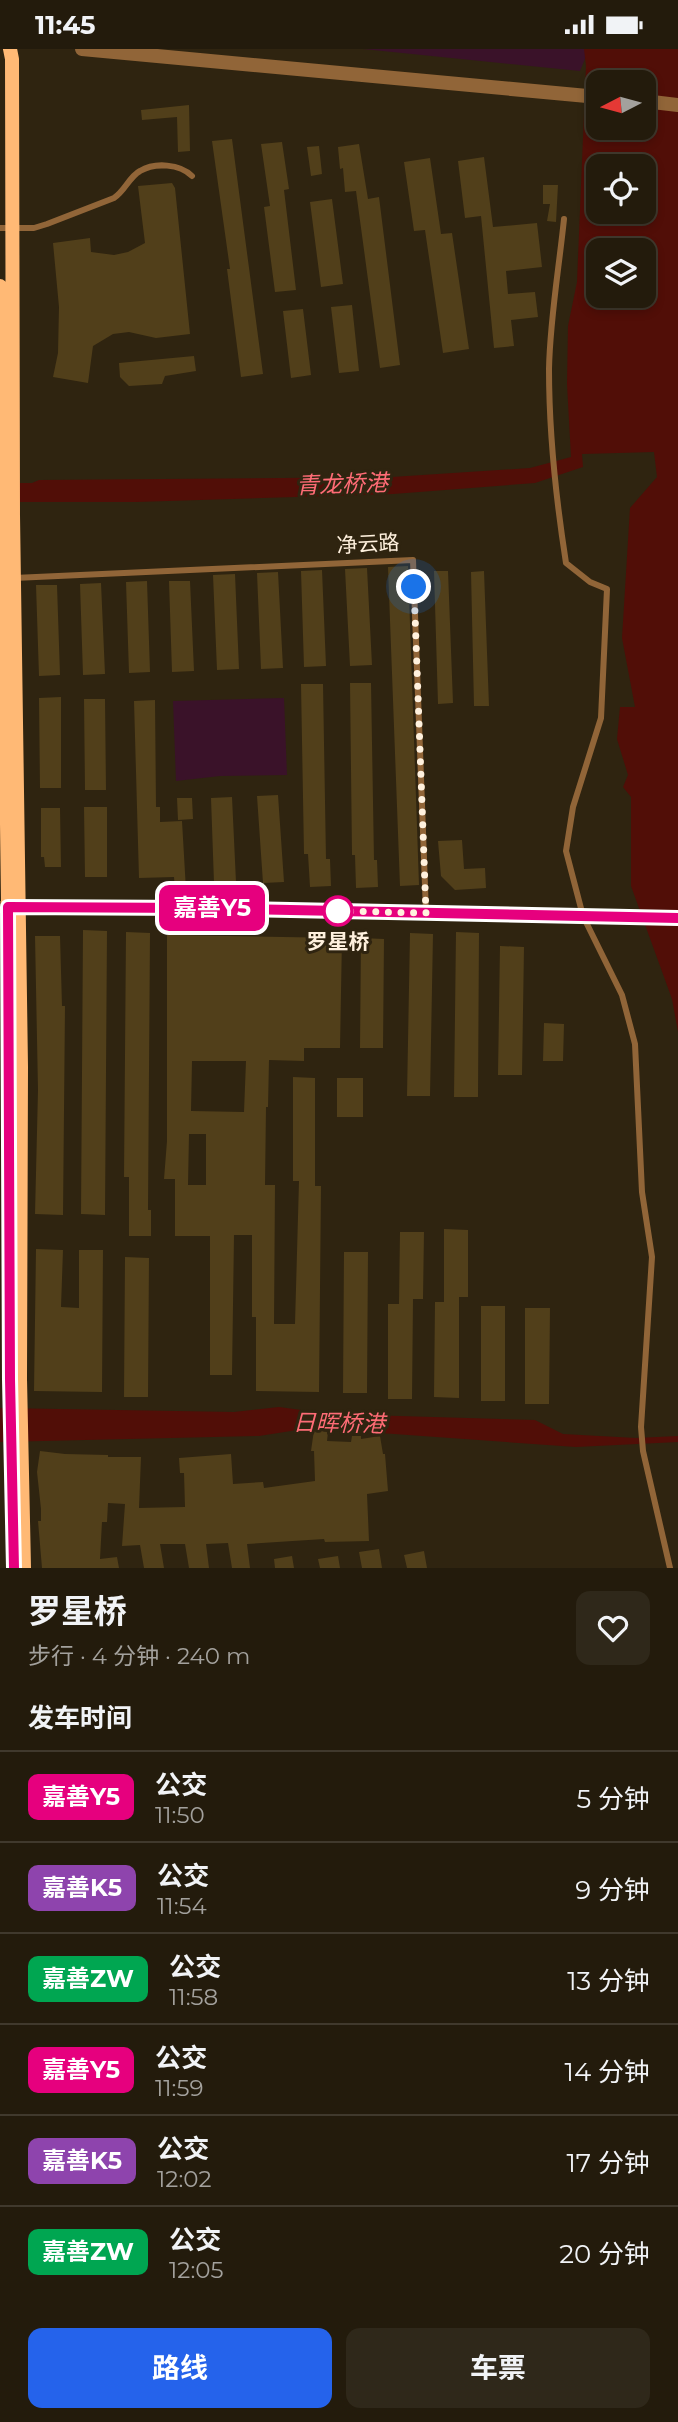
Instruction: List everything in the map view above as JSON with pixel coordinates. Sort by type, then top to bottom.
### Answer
[{"type":"main road","points":[[0,56],[4,49]]},
{"type":"main road","points":[[10,49],[12,59],[5,227],[8,907],[17,1471],[24,1568]]},
{"type":"main road","points":[[0,286],[7,466]]},
{"type":"main road","points":[[7,515],[14,578],[8,907]]},
{"type":"main road","points":[[14,1568],[17,1471]]},
{"type":"street","points":[[82,49],[586,96]]},
{"type":"street","points":[[656,102],[678,105]]},
{"type":"street","points":[[8,907],[678,918]]},
{"type":"lane","points":[[5,227],[47,224],[114,198],[123,192],[141,170],[174,166],[185,169],[192,176]]},
{"type":"lane","points":[[564,219],[550,367],[551,446],[566,563],[590,582],[607,589],[601,718],[573,807],[566,851],[583,916],[622,995],[635,1044],[642,1192],[652,1257],[641,1427],[643,1451],[670,1568]]},
{"type":"lane","name":"净云路","points":[[14,578],[413,560],[426,913]]},
{"type":"shaded area","points":[[363,49],[589,49],[580,71]]},
{"type":"shaded area","points":[[284,698],[287,775],[220,776],[176,781],[173,701]]},
{"type":"water","name":"青龙桥港","points":[[584,49],[678,49],[678,1032],[672,999],[631,886],[631,797],[623,787],[628,775],[617,739],[620,707],[635,707],[622,638],[630,508],[657,477],[654,452],[582,454],[583,467],[535,483],[393,494],[136,502],[0,502],[0,483],[32,483],[39,480],[392,477],[530,468],[571,457],[567,384],[568,326],[577,282],[586,66]]},
{"type":"water","name":"日晖桥港","points":[[279,1407],[331,1414],[535,1420],[563,1434],[636,1438],[678,1436],[678,1442],[576,1447],[310,1428],[259,1436],[0,1442],[0,1408],[234,1412]]},
{"type":"building","points":[[189,105],[190,151],[178,152],[177,117],[142,120],[141,110]]},
{"type":"building","points":[[232,139],[263,374],[241,377],[227,269],[230,269],[212,141]]},
{"type":"building","points":[[282,142],[289,189],[284,190],[296,290],[275,292],[264,207],[270,206],[261,144]]},
{"type":"building","points":[[359,144],[368,199],[379,197],[400,365],[380,368],[356,191],[345,192],[343,168],[340,169],[338,147]]},
{"type":"building","points":[[319,146],[322,174],[311,176],[307,147]]},
{"type":"building","points":[[484,157],[493,227],[537,223],[542,267],[506,271],[508,294],[535,292],[538,317],[511,320],[514,346],[494,348],[481,216],[465,218],[458,161]]},
{"type":"building","points":[[430,158],[441,234],[452,233],[469,349],[443,353],[425,230],[414,231],[404,162]]},
{"type":"building","points":[[172,183],[175,188],[190,334],[156,338],[129,332],[113,334],[93,346],[88,383],[53,377],[58,353],[59,307],[53,243],[90,238],[91,252],[114,255],[128,252],[145,243],[138,186]]},
{"type":"building","points":[[543,185],[558,185],[556,222],[547,221],[550,204],[543,204]]},
{"type":"building","points":[[332,199],[343,284],[321,287],[310,202]]},
{"type":"building","points":[[352,305],[359,371],[339,373],[331,307]]},
{"type":"building","points":[[303,309],[311,375],[291,378],[283,311]]},
{"type":"building","points":[[194,356],[196,371],[165,376],[162,384],[129,386],[120,377],[119,363]]},
{"type":"building","points":[[408,566],[419,885],[400,886],[388,567]]},
{"type":"building","points":[[367,568],[372,665],[350,666],[345,569]]},
{"type":"building","points":[[322,570],[326,666],[304,667],[301,571]]},
{"type":"building","points":[[434,571],[448,571],[453,703],[438,704]]},
{"type":"building","points":[[484,571],[489,706],[474,706],[471,572]]},
{"type":"building","points":[[278,572],[283,668],[261,669],[257,573]]},
{"type":"building","points":[[235,574],[239,669],[217,670],[213,575]]},
{"type":"building","points":[[147,581],[150,672],[129,673],[126,582]]},
{"type":"building","points":[[169,581],[190,581],[194,671],[172,672]]},
{"type":"building","points":[[101,583],[105,674],[83,675],[80,584]]},
{"type":"building","points":[[36,585],[57,585],[60,675],[39,676]]},
{"type":"building","points":[[350,683],[371,683],[374,860],[377,860],[378,887],[356,888],[355,855],[352,855]]},
{"type":"building","points":[[301,684],[323,684],[326,859],[330,859],[331,886],[310,887],[308,854],[304,854]]},
{"type":"building","points":[[61,697],[61,788],[40,788],[39,698]]},
{"type":"building","points":[[84,699],[105,699],[106,790],[85,790]]},
{"type":"building","points":[[155,700],[156,807],[160,807],[160,822],[182,821],[186,890],[175,890],[174,877],[139,878],[134,701]]},
{"type":"building","points":[[278,795],[284,882],[263,883],[257,796]]},
{"type":"building","points":[[232,797],[236,882],[214,883],[211,798]]},
{"type":"building","points":[[177,798],[192,798],[193,819],[178,820]]},
{"type":"building","points":[[84,807],[107,807],[107,877],[85,877]]},
{"type":"building","points":[[41,808],[60,808],[61,867],[45,867],[44,857],[41,857]]},
{"type":"building","points":[[462,840],[464,869],[485,868],[486,888],[455,890],[441,876],[438,841]]},
{"type":"building","points":[[83,930],[107,931],[105,1215],[81,1214]]},
{"type":"building","points":[[126,932],[150,933],[148,1210],[151,1210],[151,1236],[129,1236],[129,1177],[124,1177]]},
{"type":"building","points":[[456,932],[479,933],[478,1097],[454,1097]]},
{"type":"building","points":[[410,933],[433,934],[430,1096],[407,1096]]},
{"type":"building","points":[[167,935],[342,938],[340,1048],[304,1048],[304,1061],[269,1060],[266,1107],[265,1185],[275,1185],[274,1324],[295,1324],[299,1181],[293,1181],[293,1077],[315,1078],[315,1186],[321,1186],[319,1392],[256,1391],[256,1317],[252,1317],[252,1235],[234,1235],[232,1375],[210,1375],[210,1236],[175,1236],[175,1179],[164,1179],[167,1141]],"holes":[[[192,1061],[246,1061],[244,1112],[191,1111]],[[189,1134],[206,1134],[206,1185],[188,1185]]]},
{"type":"building","points":[[35,936],[60,936],[62,1006],[65,1006],[63,1215],[35,1214],[38,1090]]},
{"type":"building","points":[[361,938],[384,939],[383,1048],[360,1048]]},
{"type":"building","points":[[500,946],[524,947],[522,1075],[498,1075]]},
{"type":"building","points":[[544,1023],[564,1024],[563,1061],[543,1061]]},
{"type":"building","points":[[337,1078],[363,1078],[363,1117],[337,1117]]},
{"type":"building","points":[[444,1229],[468,1230],[468,1297],[459,1297],[459,1398],[434,1397],[435,1302],[444,1302]]},
{"type":"building","points":[[400,1232],[424,1232],[423,1299],[413,1299],[412,1399],[388,1399],[388,1304],[399,1304]]},
{"type":"building","points":[[36,1249],[63,1250],[61,1307],[79,1308],[79,1250],[103,1250],[102,1392],[34,1391]]},
{"type":"building","points":[[344,1252],[368,1252],[367,1393],[343,1393]]},
{"type":"building","points":[[125,1257],[149,1258],[148,1397],[124,1397]]},
{"type":"building","points":[[481,1306],[505,1306],[505,1401],[481,1401]]},
{"type":"building","points":[[525,1308],[550,1308],[549,1404],[525,1404]]},
{"type":"building","points":[[314,1430],[328,1432],[327,1441],[351,1442],[352,1436],[361,1436],[361,1439],[380,1436],[385,1454],[388,1491],[367,1494],[369,1541],[325,1542],[324,1539],[247,1544],[250,1568],[232,1568],[228,1543],[206,1544],[209,1568],[189,1568],[185,1544],[160,1544],[164,1568],[144,1568],[140,1545],[122,1546],[125,1504],[108,1503],[107,1522],[102,1522],[100,1559],[117,1557],[119,1568],[42,1568],[37,1472],[40,1451],[141,1457],[139,1508],[185,1507],[184,1473],[180,1473],[179,1458],[231,1454],[233,1484],[263,1482],[264,1488],[315,1481],[314,1451],[311,1451]]},
{"type":"building","points":[[379,1549],[382,1568],[362,1568],[359,1552]]},
{"type":"building","points":[[424,1551],[427,1568],[407,1568],[404,1555]]},
{"type":"building","points":[[292,1556],[294,1568],[275,1568],[274,1559]]},
{"type":"building","points":[[338,1556],[340,1568],[320,1568],[318,1559]]},
{"type":"bus line","name":"嘉善Y5","points":[[14,1568],[10,1379],[8,907],[197,908],[678,918]]},
{"type":"place","name":"罗星桥","points":[[338,911]]},
{"type":"route","points":[[338,911],[426,913],[414,587]]}]
